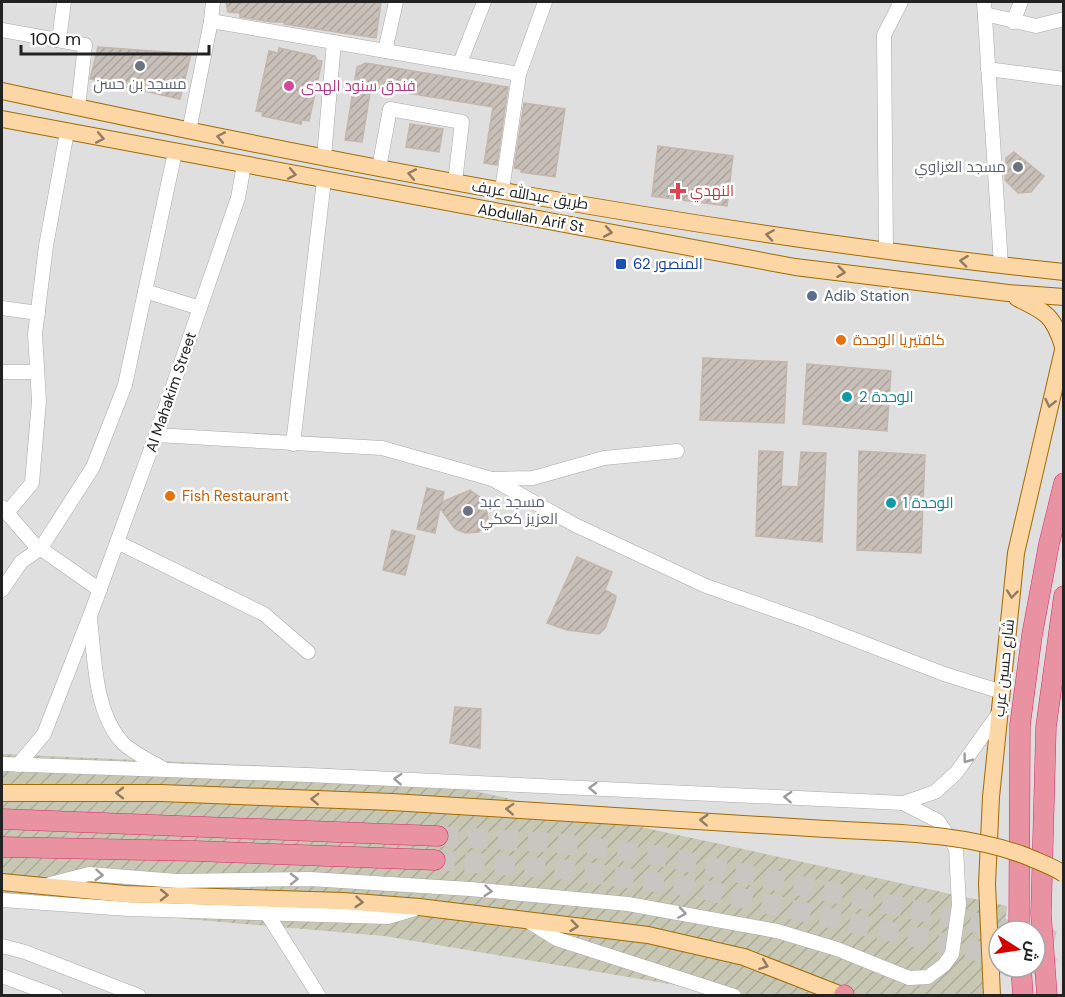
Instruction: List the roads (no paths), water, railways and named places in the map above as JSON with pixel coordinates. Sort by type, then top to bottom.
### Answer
[{"type":"highway","points":[[1019,919],[1020,725],[1032,635],[1064,483]]},
{"type":"highway","points":[[1047,996],[1041,914],[1046,727],[1064,596]]},
{"type":"highway","points":[[2,819],[204,825],[438,836]]},
{"type":"highway","points":[[2,847],[196,851],[435,860]]},
{"type":"highway","points":[[1022,979],[1023,996]]},
{"type":"main road","name":"طريق عبدالله عريف","points":[[2,91],[189,131],[454,182],[796,239],[1064,272]]},
{"type":"main road","name":"Abdullah Arif St","points":[[2,119],[795,267],[1008,293],[1064,297]]},
{"type":"main road","points":[[180,153],[189,131]]},
{"type":"main road","points":[[1008,293],[1042,310],[1057,327],[1063,346]]},
{"type":"main road","name":"شارع حسين عرب","points":[[992,996],[987,884],[991,796],[1016,553],[1063,346]]},
{"type":"main road","points":[[2,793],[161,793],[392,802],[961,838],[999,846],[1054,867],[1064,874]]},
{"type":"main road","points":[[2,882],[125,894],[296,898],[419,907],[648,935],[744,957],[844,996]]},
{"type":"street","points":[[59,40],[64,2]]},
{"type":"street","points":[[189,131],[213,2]]},
{"type":"street","points":[[385,51],[396,2]]},
{"type":"street","points":[[460,63],[484,2]]},
{"type":"street","points":[[502,190],[519,74],[545,2]]},
{"type":"street","points":[[886,251],[884,35],[901,2]]},
{"type":"street","points":[[1013,22],[1021,2]]},
{"type":"street","points":[[1001,265],[984,8],[1013,22],[1036,26],[1064,20]]},
{"type":"street","points":[[211,21],[519,74]]},
{"type":"street","points":[[2,30],[85,45],[78,108]]},
{"type":"street","points":[[324,157],[334,42]]},
{"type":"street","points":[[988,69],[1064,78]]},
{"type":"street","points":[[379,168],[390,109],[462,122],[454,182]]},
{"type":"street","points":[[67,132],[46,246],[35,334],[39,401],[32,483],[4,510],[34,544],[100,590]]},
{"type":"street","points":[[2,590],[21,562],[41,548],[93,466],[125,385],[145,291],[180,153]]},
{"type":"street","name":"Al Mahakim Street","points":[[18,765],[44,734],[100,590],[238,198],[244,165]]},
{"type":"street","points":[[293,444],[324,180]]},
{"type":"street","points":[[145,291],[200,308]]},
{"type":"street","points":[[2,308],[38,313]]},
{"type":"street","points":[[2,372],[37,372]]},
{"type":"street","points":[[156,435],[382,448],[492,479],[575,525],[706,586],[809,622],[944,674],[1002,692]]},
{"type":"street","points":[[492,479],[533,478],[604,458],[677,451]]},
{"type":"street","points":[[117,542],[264,614],[308,652]]},
{"type":"street","points":[[90,616],[104,712],[122,742],[166,770]]},
{"type":"street","points":[[2,764],[903,803],[935,792],[956,773],[1000,711]]},
{"type":"street","points":[[42,886],[89,874],[177,881],[310,879],[470,889],[628,904],[777,931],[837,949],[909,978],[928,976],[944,965],[952,954],[959,905],[956,848],[938,821],[903,803]]},
{"type":"street","points":[[2,900],[128,909],[388,917],[419,907]]},
{"type":"street","points":[[266,912],[319,996]]},
{"type":"street","points":[[526,920],[557,939],[734,996]]},
{"type":"street","points":[[2,946],[25,952],[139,996]]},
{"type":"street","points":[[2,976],[56,996]]},
{"type":"tunnel","points":[[438,836],[555,843],[660,856],[987,925]]},
{"type":"tunnel","points":[[435,860],[569,870],[692,887],[987,953]]},
{"type":"tunnel","points":[[1047,939],[1064,943]]},
{"type":"tunnel","points":[[1047,967],[1064,971]]},
{"type":"place","name":"مسجد بن حسن","points":[[140,66]]},
{"type":"place","name":"فندق سنود الهدى","points":[[289,86]]},
{"type":"place","name":"مسجد الغزاوي","points":[[1018,167]]},
{"type":"place","name":"النهدي","points":[[678,191]]},
{"type":"place","name":"المنصور 62","points":[[621,264]]},
{"type":"place","name":"Adib Station","points":[[812,296]]},
{"type":"place","name":"كافتيريا الوحدة","points":[[841,340]]},
{"type":"place","name":"الوحدة 2","points":[[847,397]]},
{"type":"place","name":"Fish Restaurant","points":[[170,496]]},
{"type":"place","name":"الوحدة 1","points":[[891,503]]},
{"type":"place","name":"مسجد عبد العزيز كعكي","points":[[468,511]]}]
